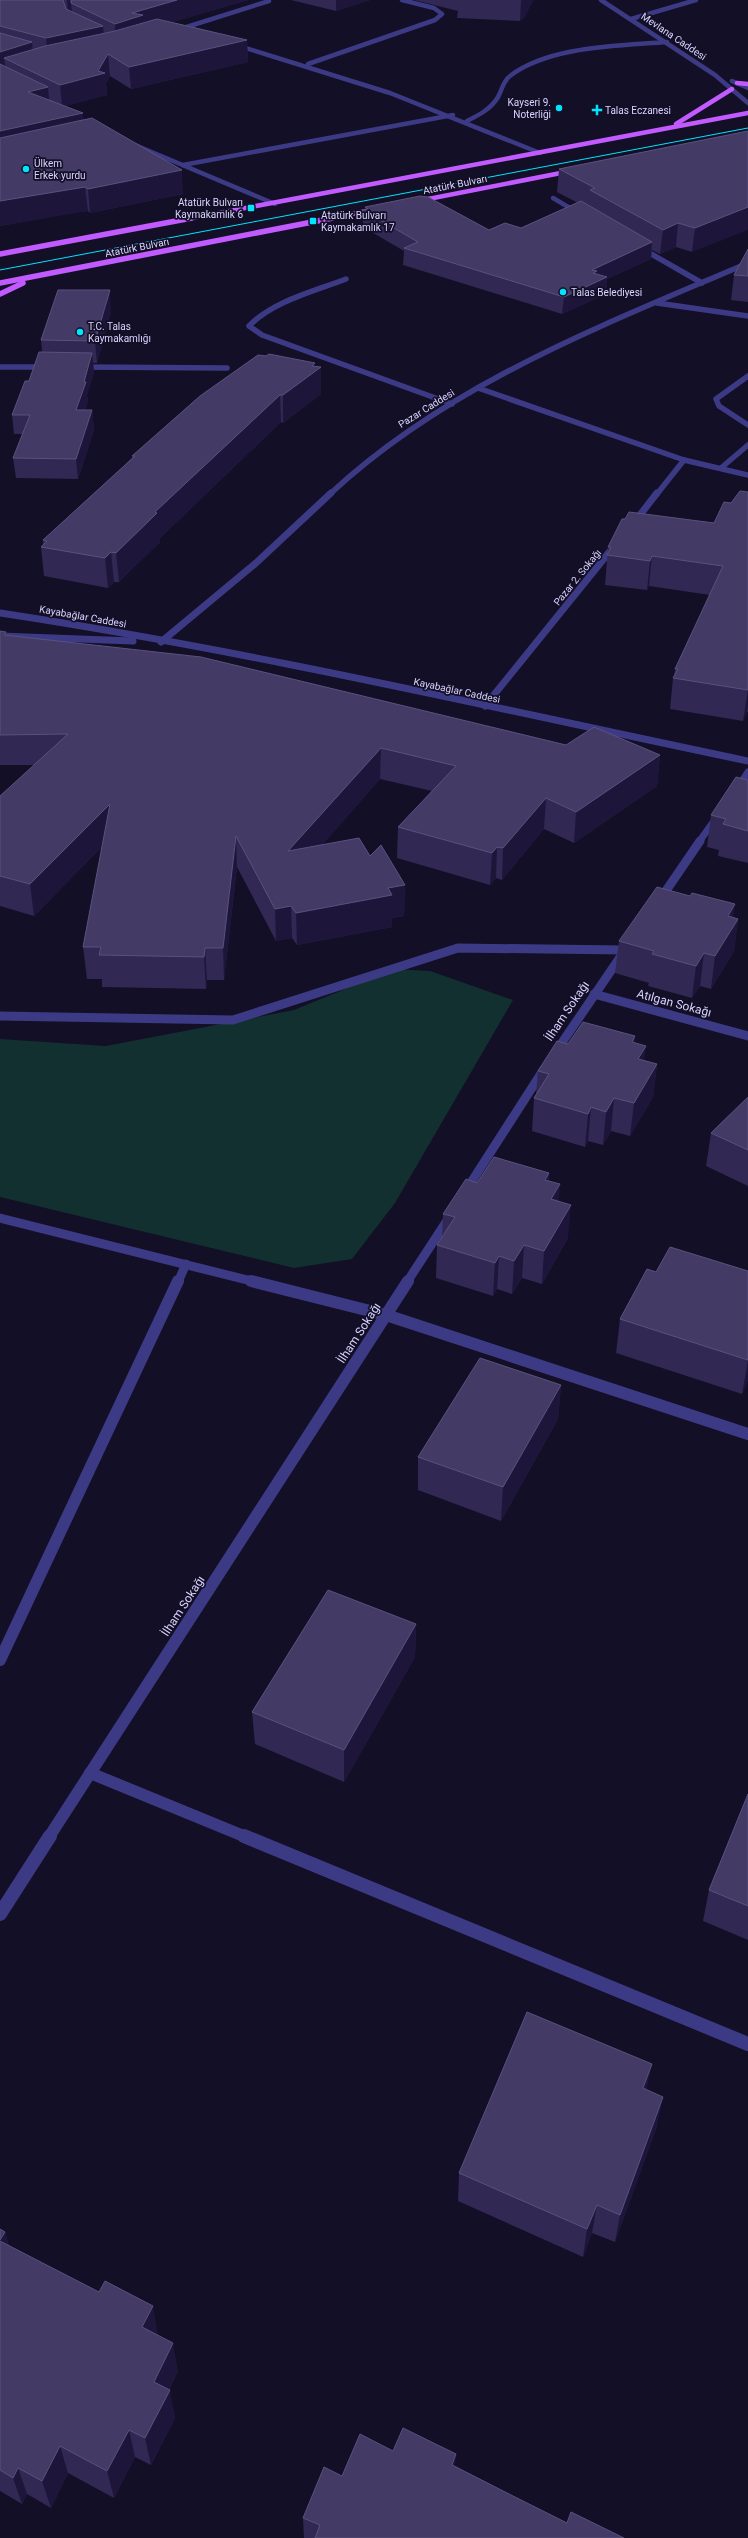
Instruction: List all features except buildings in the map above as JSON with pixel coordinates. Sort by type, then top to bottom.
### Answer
[{"type":"main road","points":[[737,83],[748,84]]},
{"type":"main road","points":[[669,128],[732,89]]},
{"type":"main road","name":"Atatürk Bulvarı","points":[[0,254],[274,204],[748,113]]},
{"type":"main road","name":"Atatürk Bulvarı","points":[[413,202],[576,170]]},
{"type":"main road","name":"Atatürk Bulvarı","points":[[0,283],[382,208]]},
{"type":"main road","points":[[0,248],[24,250]]},
{"type":"main road","points":[[0,294],[8,289],[45,274]]},
{"type":"street","points":[[308,64],[435,20],[442,14],[434,8],[402,0]]},
{"type":"street","name":"Mevlana Caddesi","points":[[601,0],[715,75],[748,103]]},
{"type":"street","points":[[631,19],[696,0]]},
{"type":"street","points":[[171,32],[269,1]]},
{"type":"street","points":[[178,30],[186,32]]},
{"type":"street","points":[[467,121],[495,101],[503,83],[510,75],[529,65],[581,52],[667,42]]},
{"type":"street","points":[[231,44],[308,64],[453,115],[540,153]]},
{"type":"street","name":"Mevlana Caddesi","points":[[715,75],[748,88]]},
{"type":"street","points":[[183,165],[453,115]]},
{"type":"street","points":[[129,143],[274,204]]},
{"type":"street","points":[[552,198],[586,217]]},
{"type":"street","points":[[634,244],[702,283]]},
{"type":"street","name":"Pazar Caddesi","points":[[161,642],[268,551],[346,479],[408,431],[478,388],[553,350],[656,303],[748,264]]},
{"type":"street","points":[[346,280],[276,308],[252,321],[249,326],[262,335],[452,404]]},
{"type":"street","points":[[656,303],[748,316]]},
{"type":"street","points":[[0,367],[55,367]]},
{"type":"street","points":[[70,367],[227,368]]},
{"type":"street","points":[[748,376],[716,399],[719,406],[748,425]]},
{"type":"street","points":[[478,388],[684,460],[748,475]]},
{"type":"street","points":[[721,468],[748,446]]},
{"type":"street","points":[[630,528],[684,460]]},
{"type":"street","name":"Pazar 2. Sokağı","points":[[485,706],[620,540]]},
{"type":"street","name":"Kayabağlar Caddesi","points":[[0,613],[72,624],[161,642],[243,656],[748,761]]},
{"type":"street","name":"Kayabağlar Caddesi","points":[[0,636],[161,642]]},
{"type":"street","points":[[730,798],[748,772]]},
{"type":"street","points":[[651,912],[722,810]]},
{"type":"street","name":"İlham Sokağı","points":[[0,1016],[233,1020],[458,948],[627,947],[594,994],[457,1205],[0,1914]]},
{"type":"street","name":"Atılgan Sokağı","points":[[594,994],[748,1036]]},
{"type":"street","points":[[0,1218],[386,1315],[748,1434]]},
{"type":"street","points":[[0,1660],[186,1264]]},
{"type":"street","points":[[90,1773],[748,2044]]},
{"type":"green space","points":[[394,969],[430,971],[513,1000],[395,1203],[352,1259],[294,1268],[0,1197],[0,1039],[106,1046],[294,1010]]},
{"type":"tram line","points":[[0,270],[748,128]]},
{"type":"place","name":"Kayseri 9. Noterliği","points":[[559,108]]},
{"type":"place","name":"Talas Eczanesi","points":[[597,110]]},
{"type":"place","name":"Ülkem Erkek yurdu","points":[[26,169]]},
{"type":"place","name":"Atatürk Bulvarı Kaymakamlık 6","points":[[251,208]]},
{"type":"place","name":"Atatürk Bulvarı Kaymakamlık 17","points":[[313,221]]},
{"type":"place","name":"Talas Belediyesi","points":[[563,292]]},
{"type":"place","name":"T.C. Talas Kaymakamlığı","points":[[80,332]]}]
